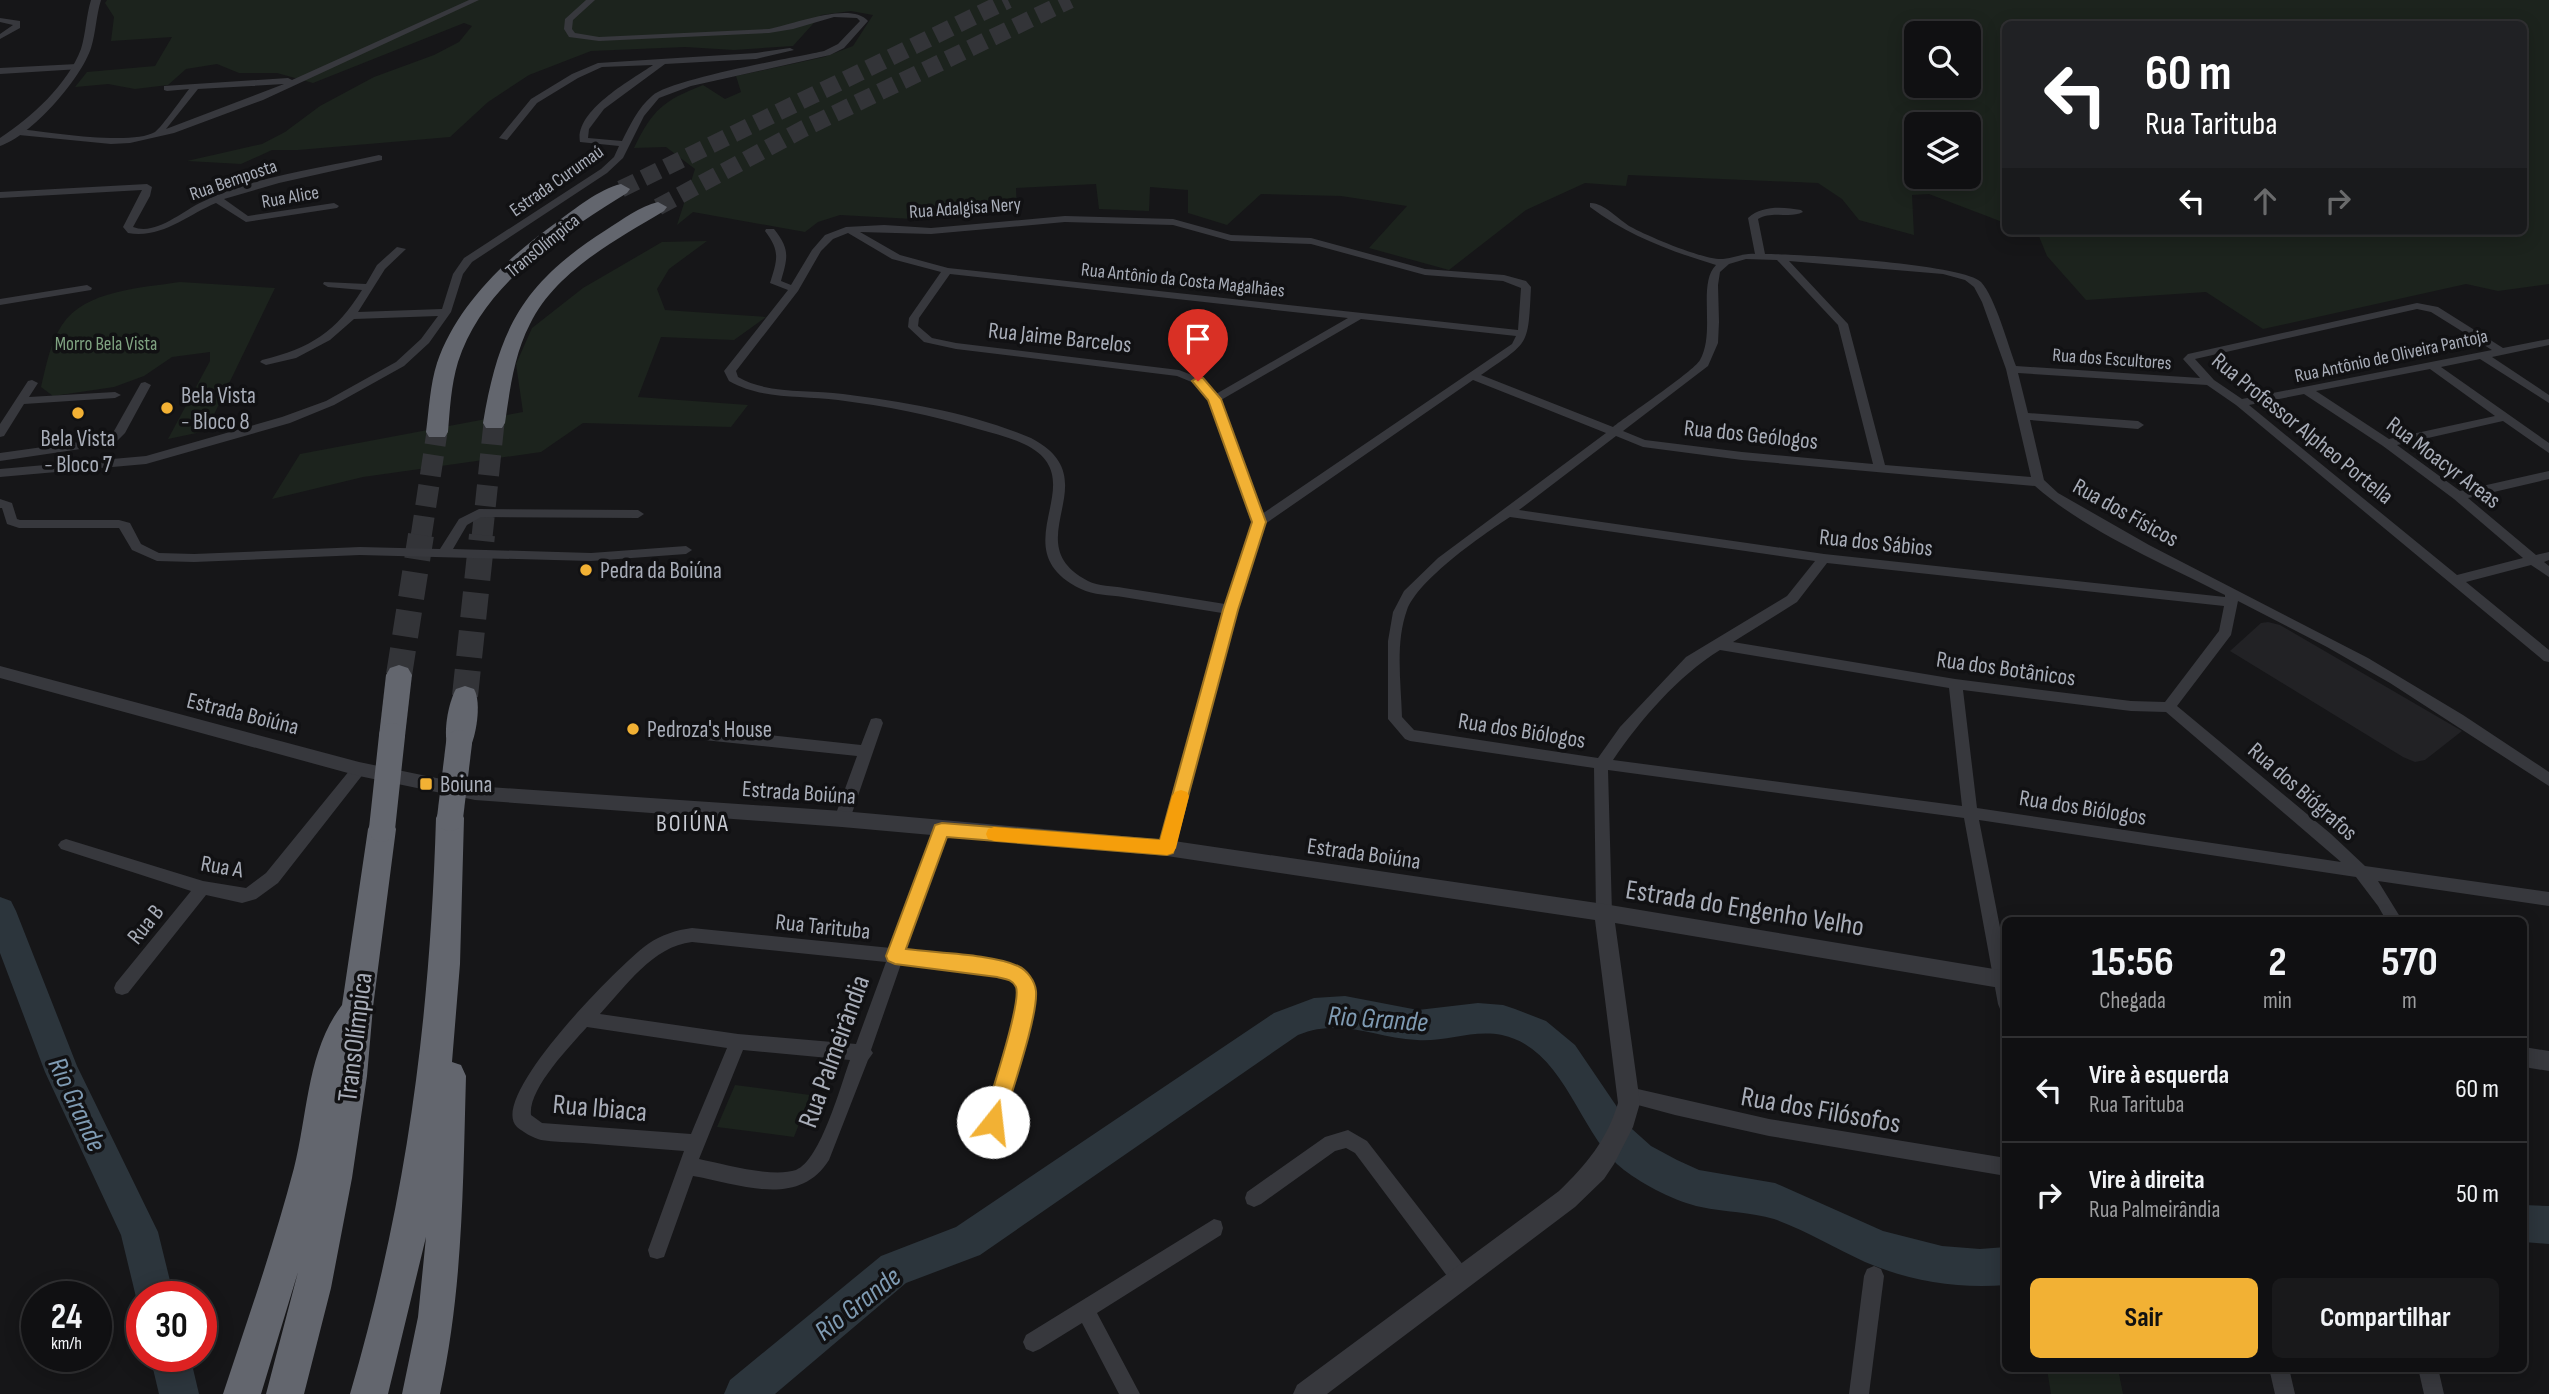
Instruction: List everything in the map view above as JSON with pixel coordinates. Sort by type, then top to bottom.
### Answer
[{"type":"highway","name":"TransOlímpica","points":[[437,432],[450,355],[486,296],[516,261],[548,236],[621,189]]},
{"type":"highway","name":"TransOlímpica","points":[[494,423],[507,361],[515,335],[528,310],[555,280],[585,254],[659,207]]},
{"type":"highway","name":"TransOlímpica","points":[[285,1394],[313,1288],[335,1178],[351,1076],[357,1007],[382,829],[399,675]]},
{"type":"highway","points":[[369,1394],[411,1235],[439,1049],[450,875],[450,818],[465,696]]},
{"type":"highway","points":[[421,1394],[438,1301],[448,1132],[458,910],[450,875]]},
{"type":"highway","points":[[242,1394],[311,1167],[332,1056],[338,1039],[357,1007]]},
{"type":"street","points":[[0,143],[19,132],[77,66],[86,50],[91,13],[96,0]]},
{"type":"street","points":[[19,132],[111,141],[158,134],[214,117],[475,0]]},
{"type":"street","name":"Estrada Curumaú","points":[[0,473],[146,460],[286,420],[362,388],[400,364],[425,341],[446,312],[458,274],[468,260],[604,171],[618,158],[640,115],[656,96],[688,85],[827,53],[841,46],[864,21],[859,16],[845,14],[769,31],[600,39],[572,35],[568,29],[569,19],[591,0]]},
{"type":"street","points":[[0,20],[17,23],[16,28],[0,37]]},
{"type":"street","points":[[504,138],[534,101],[590,69],[615,63],[662,62],[790,50]]},
{"type":"street","points":[[625,144],[583,140],[581,132],[591,114],[662,62]]},
{"type":"street","points":[[0,71],[77,66]]},
{"type":"street","points":[[167,88],[296,81]]},
{"type":"street","points":[[158,134],[195,87]]},
{"type":"street","name":"Rua Bemposta","points":[[0,195],[147,187],[147,195],[133,214],[128,227],[141,233],[159,229],[216,199],[270,183],[379,158]]},
{"type":"street","name":"Rua Alice","points":[[216,199],[246,219],[334,206]]},
{"type":"street","points":[[1593,205],[1635,235],[1658,245],[1721,263],[1732,257],[1780,257],[1843,324],[1880,467]]},
{"type":"street","points":[[1760,256],[1753,218],[1756,214],[1764,211],[1798,212]]},
{"type":"street","name":"Rua Adalgisa Nery","points":[[1230,610],[1086,586],[1068,576],[1053,557],[1048,544],[1060,501],[1058,471],[1038,446],[938,412],[880,400],[754,389],[733,379],[730,371],[794,289],[817,250],[828,237],[849,229],[931,231],[1065,219],[1158,220],[1186,224],[1245,240],[1311,241],[1425,272],[1504,278],[1522,283],[1526,287],[1523,334]]},
{"type":"street","name":"Rua Antônio da Costa Magalhães","points":[[849,229],[896,257],[947,271],[1523,334]]},
{"type":"street","points":[[770,231],[781,243],[783,253],[775,282],[794,289]]},
{"type":"street","points":[[266,362],[310,348],[351,316],[381,267],[401,250]]},
{"type":"street","name":"Rua dos Físicos","points":[[1780,257],[1943,271],[1969,278],[1978,285],[1987,302],[2012,369],[2025,416],[2038,482],[2083,515],[2232,598],[2300,626],[2381,671],[2496,742],[2549,780]]},
{"type":"street","name":"Rua dos Biólogos","points":[[1721,263],[1714,270],[1711,283],[1715,333],[1712,350],[1704,364],[1443,561],[1410,592],[1403,603],[1396,630],[1395,719],[1410,734],[1601,765],[1970,813],[2549,899]]},
{"type":"street","name":"Rua Jaime Barcelos","points":[[947,271],[914,318],[913,327],[928,340],[956,346],[1179,373],[1198,381],[1214,399],[1259,522]]},
{"type":"street","points":[[328,284],[368,287]]},
{"type":"street","points":[[0,302],[87,288]]},
{"type":"street","name":"Rua Professor Alpheo Portella","points":[[2499,350],[2434,309],[2417,306],[2192,356],[2189,359],[2210,382],[2549,657]]},
{"type":"street","points":[[351,316],[446,312]]},
{"type":"street","points":[[1214,399],[1360,316]]},
{"type":"street","points":[[1167,848],[1230,610],[1259,522],[1508,352],[1523,334]]},
{"type":"street","name":"Rua Antônio de Oliveira Pantoja","points":[[2240,404],[2549,342]]},
{"type":"street","points":[[2482,355],[2549,400]]},
{"type":"street","points":[[2432,366],[2549,449]]},
{"type":"street","name":"Rua dos Escultores","points":[[2012,369],[2210,382]]},
{"type":"street","name":"Rua dos Geólogos","points":[[1472,376],[1611,433],[1656,445],[2038,482]]},
{"type":"street","points":[[0,433],[32,383]]},
{"type":"street","points":[[0,457],[110,441],[119,433],[145,385]]},
{"type":"street","name":"Rua Moacyr Areas","points":[[2308,391],[2387,443],[2458,496],[2549,573]]},
{"type":"street","points":[[22,401],[115,395]]},
{"type":"street","points":[[2025,416],[2138,425]]},
{"type":"street","points":[[2387,443],[2506,417]]},
{"type":"street","points":[[2458,496],[2549,475]]},
{"type":"street","points":[[0,503],[8,506],[11,522],[19,524],[126,526],[136,547],[157,557],[360,551],[564,557],[686,550]]},
{"type":"street","points":[[444,553],[463,522],[479,513],[638,514]]},
{"type":"street","name":"Rua dos Sábios","points":[[1510,513],[1824,558],[2232,598]]},
{"type":"street","points":[[2454,580],[2549,556]]},
{"type":"street","points":[[1604,913],[1601,765],[1625,731],[1691,661],[1792,599],[1824,558]]},
{"type":"street","points":[[2169,707],[2226,632],[2232,598]]},
{"type":"street","name":"Rua dos Botânicos","points":[[1716,644],[1955,684],[2131,706],[2169,707]]},
{"type":"street","name":"Estrada Boiúna","points":[[0,672],[359,769],[475,793],[842,819],[1167,848],[1604,913]]},
{"type":"street","points":[[1955,684],[1970,813],[2002,979]]},
{"type":"street","name":"Rua dos Biógrafos","points":[[2169,707],[2332,844],[2362,873],[2393,917]]},
{"type":"street","points":[[842,819],[876,723]]},
{"type":"street","points":[[675,731],[865,751]]},
{"type":"street","name":"Rua A","points":[[66,845],[203,888],[242,896],[259,890],[272,878],[359,769]]},
{"type":"street","name":"Rua Palmeirândia","points":[[689,1166],[774,1180],[795,1179],[816,1166],[864,1053],[895,956],[942,830]]},
{"type":"street","name":"Rua B","points":[[122,988],[203,888]]},
{"type":"street","name":"Estrada do Engenho Velho","points":[[1306,1394],[1567,1199],[1596,1171],[1622,1127],[1629,1099],[1604,913],[2002,979]]},
{"type":"street","name":"Rua Tarituba","points":[[545,1065],[643,957],[661,943],[676,936],[692,935],[895,956],[1014,972],[1022,979],[1026,991],[1023,1014],[993,1122]]},
{"type":"street","points":[[585,1019],[738,1042],[864,1053]]},
{"type":"street","points":[[657,1250],[696,1143],[738,1042]]},
{"type":"street","points":[[2527,1057],[2549,1061]]},
{"type":"street","name":"Rua Ibiaca","points":[[545,1065],[530,1085],[521,1106],[522,1119],[530,1126],[540,1131],[696,1143]]},
{"type":"street","name":"Rua dos Filósofos","points":[[1629,1099],[1764,1126],[2002,1166]]},
{"type":"street","points":[[1254,1198],[1331,1143],[1348,1139],[1361,1147],[1460,1277]]},
{"type":"street","points":[[1033,1342],[1214,1228]]},
{"type":"street","points":[[1859,1394],[1874,1276]]},
{"type":"street","points":[[1086,1311],[1130,1394]]},
{"type":"street","points":[[2280,1372],[2284,1394]]},
{"type":"street","points":[[2429,1372],[2434,1394]]},
{"type":"shaded area","points":[[2261,623],[2280,625],[2462,731],[2425,760],[2415,762],[2403,757],[2230,651]]},
{"type":"green space","points":[[107,0],[2549,0],[2549,284],[2498,291],[2466,284],[2263,329],[2206,292],[2086,300],[2047,256],[2038,235],[2527,235],[2527,21],[2002,21],[2002,222],[1929,194],[1912,195],[1914,235],[1859,220],[1842,199],[1818,183],[1628,175],[1626,186],[1585,183],[1526,210],[1449,270],[1369,248],[1407,206],[1341,196],[1261,194],[1227,225],[1188,213],[1188,190],[1150,187],[1149,211],[1099,209],[1096,184],[1016,188],[1017,211],[913,219],[840,215],[818,222],[805,232],[693,212],[677,225],[695,169],[666,147],[634,148],[654,115],[678,96],[703,85],[725,99],[741,92],[736,76],[824,57],[853,46],[873,15],[851,11],[821,15],[793,46],[734,50],[685,47],[591,51],[529,75],[488,102],[450,137],[272,150],[241,164],[187,161],[262,144],[285,132],[320,106],[374,77],[434,55],[459,42],[472,26],[464,23],[313,83],[277,73],[239,73],[217,64],[186,69],[168,85],[135,89],[108,84],[75,87],[87,72],[155,66],[172,37],[111,41],[114,17],[105,3]]},
{"type":"green space","points":[[707,241],[669,269],[657,289],[665,310],[766,317],[734,340],[661,337],[638,397],[748,405],[731,427],[583,423],[541,452],[363,477],[272,499],[300,454],[523,412],[516,364],[532,328],[583,288],[662,242]]},
{"type":"green space","name":"Morro Bela Vista","points":[[180,282],[275,288],[206,431],[168,439],[210,361],[210,352],[172,357],[144,376],[114,387],[53,396],[41,387],[54,339],[72,313],[85,304],[115,293]]},
{"type":"green space","points":[[735,1085],[810,1095],[794,1137],[717,1127]]},
{"type":"green space","points":[[2047,1372],[2119,1372],[2123,1394],[2051,1394]]},
{"type":"waterway","name":"Rio Grande","points":[[0,911],[62,1072],[139,1232],[151,1281]]},
{"type":"waterway","name":"Rio Grande","points":[[744,1394],[894,1269],[967,1242],[1286,1024],[1314,1013],[1345,1011],[1418,1025],[1478,1018],[1503,1020],[1534,1032],[1563,1056],[1619,1141],[1638,1158],[1664,1173],[1697,1188],[1775,1201],[1880,1249],[1942,1265],[1980,1268],[2002,1266]]},
{"type":"waterway","name":"Rio Grande","points":[[2527,1224],[2549,1225]]},
{"type":"waterway","name":"Rio Grande","points":[[174,1372],[179,1394]]},
{"type":"tunnel","points":[[621,189],[1008,0]]},
{"type":"tunnel","points":[[658,207],[803,129],[1070,0]]},
{"type":"tunnel","points":[[482,537],[494,423]]},
{"type":"tunnel","points":[[421,537],[437,432]]},
{"type":"tunnel","points":[[399,675],[421,535]]},
{"type":"tunnel","points":[[465,696],[482,535]]},
{"type":"slow traffic","points":[[994,834],[1167,848],[1181,796]]},
{"type":"place","name":"Bela Vista - Bloco 8","points":[[167,408]]},
{"type":"place","name":"Bela Vista - Bloco 7","points":[[78,413]]},
{"type":"place","name":"Pedra da Boiúna","points":[[586,570]]},
{"type":"place","name":"Pedroza's House","points":[[633,729]]},
{"type":"place","name":"Boiuna","points":[[426,784]]},
{"type":"district","name":"BOIÚNA","points":[[693,823]]},
{"type":"route","points":[[993,1122],[1023,1014],[1026,991],[1022,979],[1014,972],[895,956],[942,830],[1167,848],[1230,610],[1259,522],[1214,399],[1209,390],[1198,381]]}]
